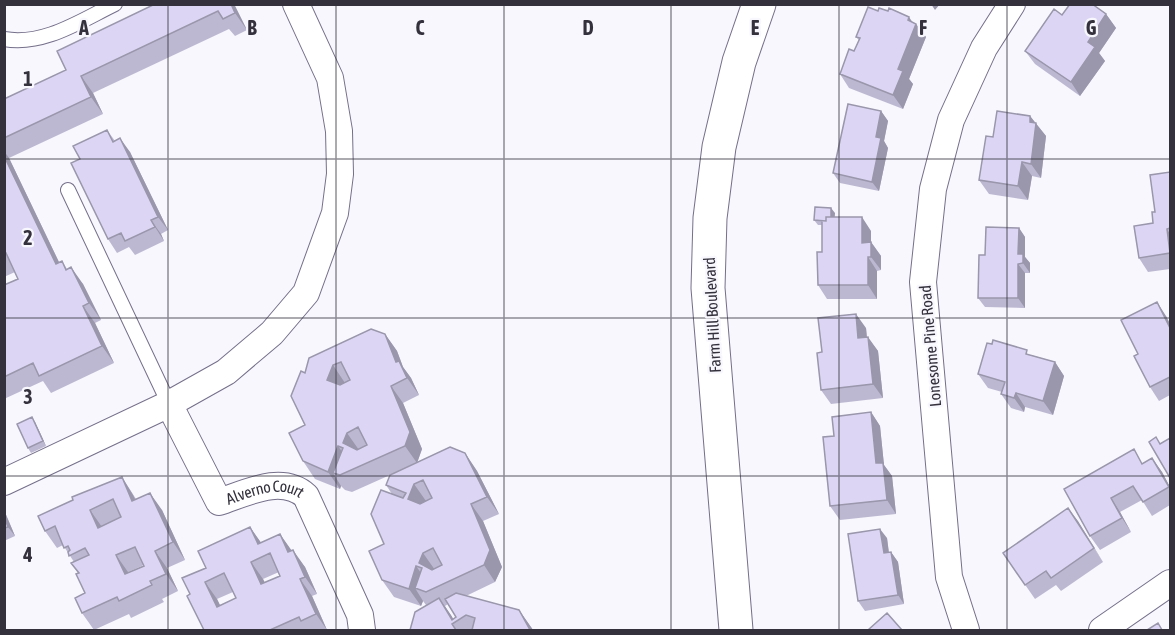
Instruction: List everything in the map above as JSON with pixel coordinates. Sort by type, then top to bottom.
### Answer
[{"type":"main road","name":"Farm Hill Boulevard","points":[[736,630],[708,288],[710,218],[719,147],[739,62],[759,4]]},
{"type":"street","points":[[4,482],[170,404],[226,372],[272,333],[306,293],[335,213],[340,174],[339,131],[330,78],[296,4]]},
{"type":"street","name":"Lonesome Pine Road","points":[[966,630],[950,577],[923,282],[933,189],[951,120],[984,48],[1012,4]]},
{"type":"street","name":"Alverno Court","points":[[170,404],[219,502],[266,487],[298,488],[306,496],[360,615],[362,630]]},
{"type":"street","points":[[1102,630],[1170,583]]},
{"type":"lane","points":[[4,39],[30,42],[115,4]]},
{"type":"lane","points":[[68,190],[170,404]]},
{"type":"building","points":[[155,4],[231,4],[235,13],[223,19],[218,11],[81,76],[91,97],[4,138],[4,99],[66,70],[57,51]]},
{"type":"building","points":[[1070,4],[1092,4],[1106,14],[1088,42],[1095,47],[1071,82],[1025,51],[1054,9],[1062,15]]},
{"type":"building","points":[[868,7],[878,11],[879,8],[888,11],[889,8],[909,17],[908,20],[916,24],[898,69],[903,71],[893,95],[840,74],[849,49],[854,51],[860,38],[856,37]]},
{"type":"building","points":[[848,104],[881,111],[876,137],[881,138],[872,182],[833,173]]},
{"type":"building","points":[[997,111],[1030,116],[1030,122],[1036,123],[1031,164],[1022,162],[1018,186],[979,180],[986,136],[993,137]]},
{"type":"building","points":[[107,130],[113,142],[120,138],[158,217],[151,220],[155,227],[125,241],[121,233],[108,239],[71,163],[80,159],[73,146]]},
{"type":"building","points":[[4,156],[56,264],[62,261],[66,270],[71,267],[89,303],[83,306],[102,346],[39,376],[33,363],[4,377],[4,285],[18,279],[6,253],[4,254]]},
{"type":"building","points":[[1170,172],[1170,228],[1167,229],[1170,253],[1139,258],[1134,226],[1153,223],[1152,212],[1155,212],[1150,175]]},
{"type":"building","points":[[815,207],[831,208],[831,217],[826,217],[826,221],[814,220]]},
{"type":"building","points":[[826,217],[862,217],[862,243],[871,242],[871,257],[868,257],[868,285],[818,285],[817,252],[822,252],[822,221],[826,221]]},
{"type":"building","points":[[986,227],[1019,228],[1018,254],[1023,254],[1023,263],[1018,264],[1018,298],[978,298],[979,255],[985,255]]},
{"type":"building","points":[[1157,302],[1170,328],[1170,377],[1150,387],[1134,356],[1138,354],[1121,320]]},
{"type":"building","points":[[856,314],[858,338],[868,337],[873,384],[821,390],[817,353],[822,352],[818,318]]},
{"type":"building","points":[[371,329],[385,334],[396,362],[399,361],[407,378],[391,386],[410,432],[405,446],[340,475],[333,473],[343,448],[338,446],[328,472],[303,461],[289,433],[305,425],[291,396],[301,371],[305,373],[309,358]],"holes":[[[341,362],[350,380],[340,385],[327,380],[333,365]],[[358,427],[367,445],[357,450],[343,443],[347,433]]]},
{"type":"building","points":[[993,340],[1027,350],[1026,354],[1055,362],[1043,401],[1016,393],[1014,398],[1001,394],[1005,382],[978,374],[987,343],[992,344]]},
{"type":"building","points":[[871,412],[876,463],[883,463],[887,500],[830,506],[823,437],[834,436],[832,417]]},
{"type":"building","points":[[32,417],[43,441],[28,448],[17,424]]},
{"type":"building","points":[[1156,437],[1160,444],[1170,438],[1170,478],[1149,442]]},
{"type":"building","points":[[450,447],[465,453],[487,497],[471,504],[490,550],[484,565],[426,592],[415,588],[422,568],[416,566],[409,589],[382,580],[369,551],[384,544],[371,514],[381,490],[403,498],[406,493],[386,485],[390,475]],"holes":[[[423,480],[432,498],[420,504],[408,499],[414,484]],[[433,548],[442,565],[432,570],[419,563],[423,553]]]},
{"type":"building","points":[[1134,449],[1142,464],[1152,458],[1169,487],[1143,502],[1133,486],[1111,498],[1122,518],[1090,536],[1064,489]]},
{"type":"building","points":[[122,477],[132,501],[150,493],[173,542],[155,551],[166,574],[150,581],[152,585],[119,601],[117,597],[82,613],[75,598],[85,593],[76,574],[79,573],[71,563],[89,555],[85,548],[69,556],[70,550],[68,546],[64,548],[55,526],[45,531],[38,516],[73,500],[72,497]],"holes":[[[113,499],[121,517],[98,528],[90,510]],[[135,547],[144,566],[125,574],[116,555]]]},
{"type":"building","points":[[1068,508],[1094,548],[1051,578],[1046,571],[1025,585],[1003,553]]},
{"type":"building","points":[[250,527],[258,544],[280,534],[288,552],[293,550],[305,577],[300,579],[316,614],[301,621],[299,617],[270,630],[204,630],[187,596],[190,594],[182,578],[206,568],[198,551]],"holes":[[[270,553],[280,576],[261,584],[251,562]],[[224,573],[236,598],[217,607],[205,582]]]},
{"type":"building","points":[[880,529],[884,553],[891,552],[898,595],[858,601],[848,534]]},
{"type":"building","points":[[456,593],[519,610],[530,630],[472,630],[475,618],[466,615],[452,624],[456,630],[410,630],[415,612],[439,598],[452,620],[456,617],[445,599]]},
{"type":"building","points":[[887,613],[902,630],[868,630]]},
{"type":"building","points":[[1158,623],[1162,630],[1147,630]]}]
